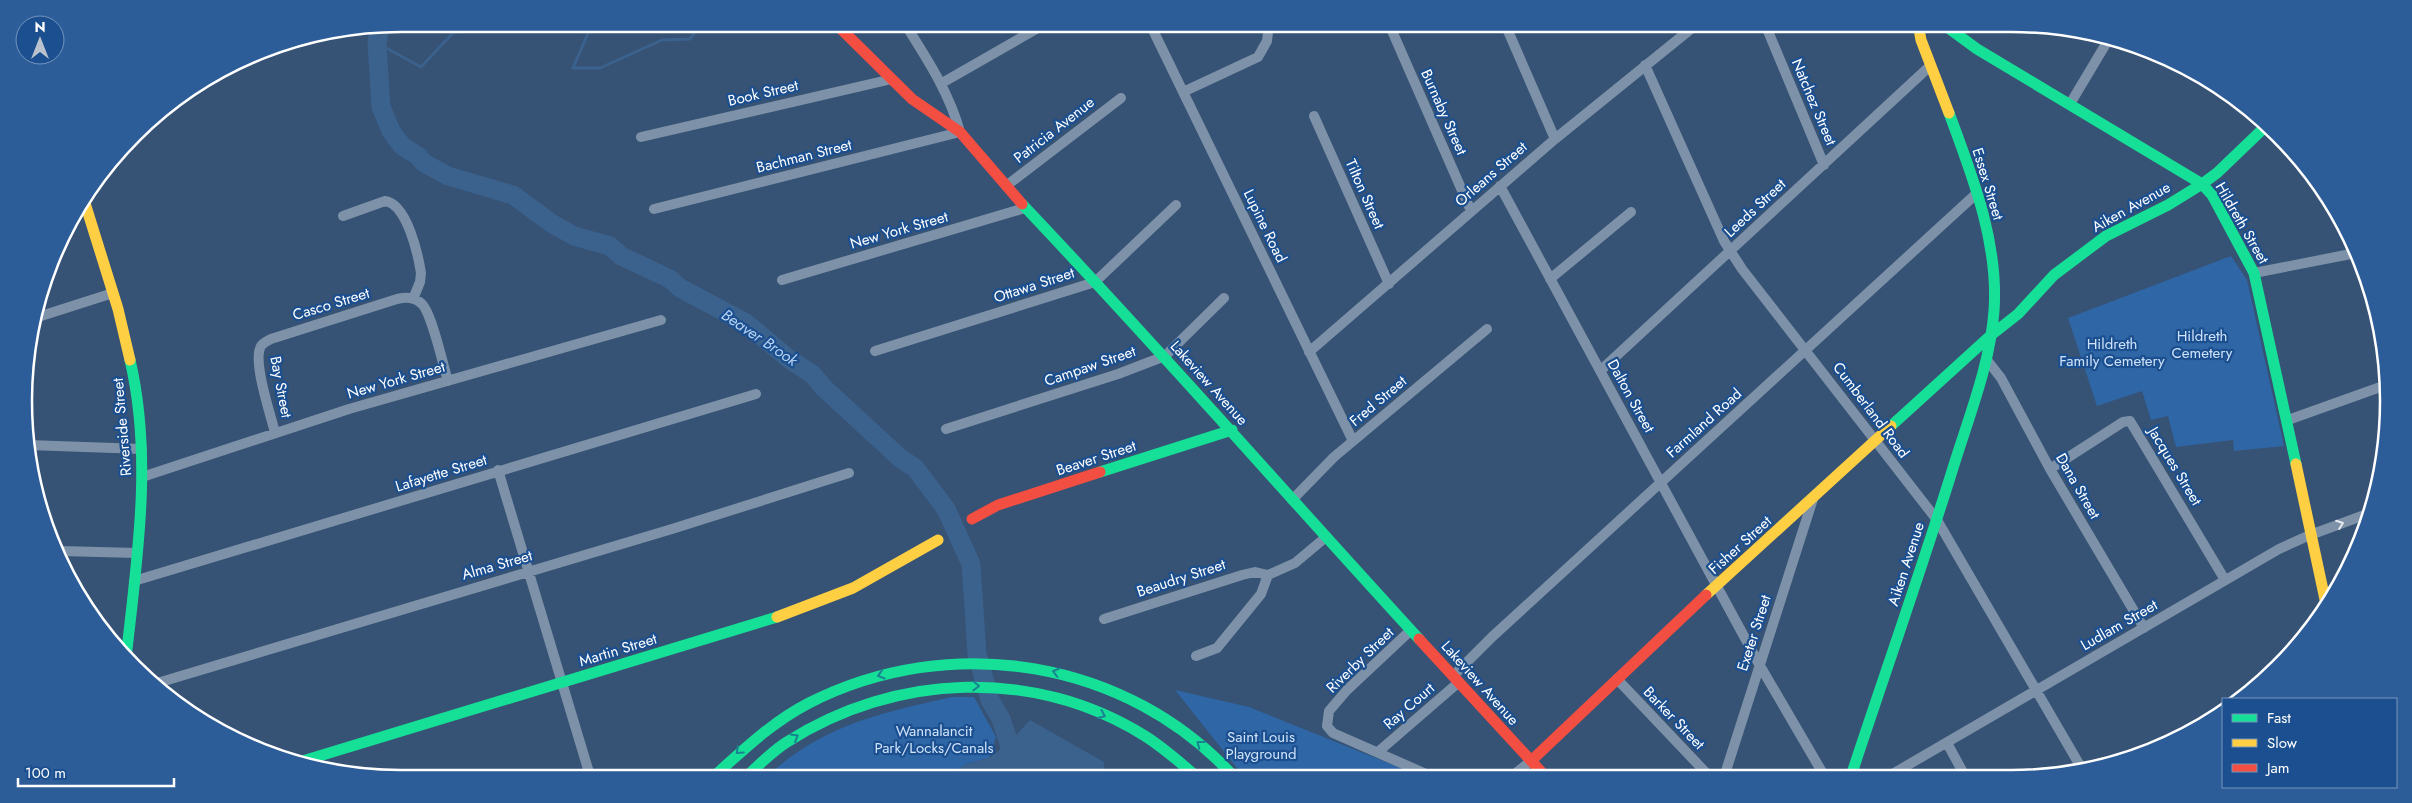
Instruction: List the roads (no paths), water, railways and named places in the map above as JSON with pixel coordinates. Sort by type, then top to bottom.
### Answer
[{"type":"street","name":"Lakeview Avenue","points":[[844,32],[912,99],[960,132],[1025,208],[1165,356],[1292,500],[1539,770]]},
{"type":"street","points":[[910,32],[942,83],[954,111],[960,132]]},
{"type":"street","points":[[942,83],[1031,32]]},
{"type":"street","name":"Lupine Road","points":[[1154,32],[1353,442]]},
{"type":"street","points":[[1183,92],[1258,57],[1266,41],[1268,32]]},
{"type":"street","name":"Burnaby Street","points":[[1393,32],[1471,211]]},
{"type":"street","points":[[1508,32],[1555,139]]},
{"type":"street","name":"Orleans Street","points":[[1309,352],[1555,139],[1687,32]]},
{"type":"street","name":"Natchez Street","points":[[1768,32],[1824,165]]},
{"type":"street","name":"Essex Street","points":[[1920,32],[1930,66],[1988,232],[1993,267],[1994,310],[1987,360]]},
{"type":"street","name":"Hildreth Street","points":[[1955,32],[1977,49],[2202,184],[2212,195],[2254,273],[2288,420],[2310,535],[2324,596]]},
{"type":"street","points":[[2070,104],[2105,45]]},
{"type":"street","name":"Cumberland Road","points":[[1645,65],[1724,241],[1937,520],[2079,764]]},
{"type":"street","name":"Leeds Street","points":[[1600,371],[1930,66]]},
{"type":"street","name":"Book Street","points":[[641,137],[892,79]]},
{"type":"street","name":"Patricia Avenue","points":[[1006,186],[1120,98]]},
{"type":"street","name":"Tilton Street","points":[[1314,116],[1389,284]]},
{"type":"street","name":"Aiken Avenue","points":[[1990,336],[2018,314],[2054,275],[2106,236],[2154,212],[2218,173],[2261,131]]},
{"type":"street","name":"Bachman Street","points":[[654,209],[960,132]]},
{"type":"street","name":"Dalton Street","points":[[1500,186],[1717,586],[1822,770]]},
{"type":"street","name":"Farmland Road","points":[[1456,679],[1492,637],[1976,194]]},
{"type":"street","points":[[343,216],[385,201],[398,206],[405,218],[421,273],[420,282],[413,299],[423,305],[427,311],[448,381]]},
{"type":"street","name":"Ottawa Street","points":[[875,351],[1095,282],[1176,205]]},
{"type":"street","name":"New York Street","points":[[782,280],[1025,208]]},
{"type":"street","name":"Riverside Street","points":[[87,209],[113,294],[134,374],[142,449],[142,477],[134,581],[124,645]]},
{"type":"street","points":[[1550,278],[1631,212]]},
{"type":"street","points":[[2254,273],[2348,254]]},
{"type":"street","points":[[43,315],[113,294]]},
{"type":"street","name":"Casco Street","points":[[261,347],[271,339],[397,299],[408,297],[413,299]]},
{"type":"street","name":"Campaw Street","points":[[946,429],[1118,374],[1165,356],[1224,298]]},
{"type":"street","name":"New York Street","points":[[142,477],[275,433],[661,320]]},
{"type":"street","name":"Fred Street","points":[[1292,500],[1353,442],[1487,329]]},
{"type":"street","name":"Fisher Street","points":[[1520,770],[1990,336]]},
{"type":"street","name":"Bay Street","points":[[261,347],[258,357],[275,433]]},
{"type":"street","name":"Aiken Avenue","points":[[1853,770],[1937,520],[1987,360]]},
{"type":"street","name":"Dana Street","points":[[1987,360],[2001,378],[2050,469],[2144,628]]},
{"type":"street","points":[[2288,420],[2379,387]]},
{"type":"street","name":"Lafayette Street","points":[[134,581],[756,394]]},
{"type":"street","name":"Jacques Street","points":[[2050,469],[2123,422],[2130,422],[2225,580]]},
{"type":"street","name":"Beaver Street","points":[[972,519],[998,505],[1232,430]]},
{"type":"street","points":[[36,446],[142,449]]},
{"type":"street","points":[[498,470],[588,770]]},
{"type":"street","name":"Alma Street","points":[[161,682],[849,473]]},
{"type":"street","name":"Exeter Street","points":[[1726,770],[1813,499]]},
{"type":"street","name":"Ludlam Street","points":[[1900,770],[2225,580],[2310,535],[2361,516]]},
{"type":"street","points":[[1196,656],[1217,648],[1261,594],[1268,575],[1295,563],[1326,537]]},
{"type":"street","name":"Martin Street","points":[[310,759],[772,619],[832,598],[882,574],[938,540]]},
{"type":"street","points":[[65,551],[136,553]]},
{"type":"street","name":"Beaudry Street","points":[[1104,619],[1242,575],[1255,572],[1268,575]]},
{"type":"street","name":"Riverby Street","points":[[1378,752],[1333,733],[1327,726],[1329,711],[1347,690],[1411,630]]},
{"type":"street","points":[[721,770],[755,738],[808,704],[844,688],[882,674],[910,667],[945,662],[999,662],[1058,672],[1127,697],[1173,724],[1207,749],[1227,770]]},
{"type":"street","name":"Ray Court","points":[[1378,752],[1456,679]]},
{"type":"street","name":"Barker Street","points":[[1617,679],[1703,770]]},
{"type":"street","points":[[754,770],[786,742],[856,706],[908,690],[946,686],[1005,687],[1054,696],[1076,703],[1136,730],[1189,770]]},
{"type":"street","points":[[1947,743],[1962,770]]},
{"type":"street","points":[[1378,752],[1418,770]]},
{"type":"waterway","points":[[377,43],[421,67],[453,33],[458,32]]},
{"type":"waterway","points":[[589,32],[573,68],[600,68],[662,40],[690,39],[695,32]]},
{"type":"waterway","name":"Beaver Brook","points":[[379,33],[377,43],[381,107],[391,131],[402,146],[418,156],[424,163],[448,176],[513,195],[551,223],[574,236],[610,246],[621,256],[670,279],[680,288],[746,323],[789,359],[812,374],[824,388],[900,458],[915,468],[946,509],[971,564],[977,654],[990,700],[1001,719],[1009,743],[1011,770]]},
{"type":"park label","name":"Hildreth Cemetery","points":[[2202,344]]},
{"type":"park label","name":"Hildreth Family Cemetery","points":[[2112,352]]},
{"type":"park label","name":"Wannalancit Park/Locks/Canals","points":[[934,740]]},
{"type":"park label","name":"Saint Louis Playground","points":[[1261,746]]}]
